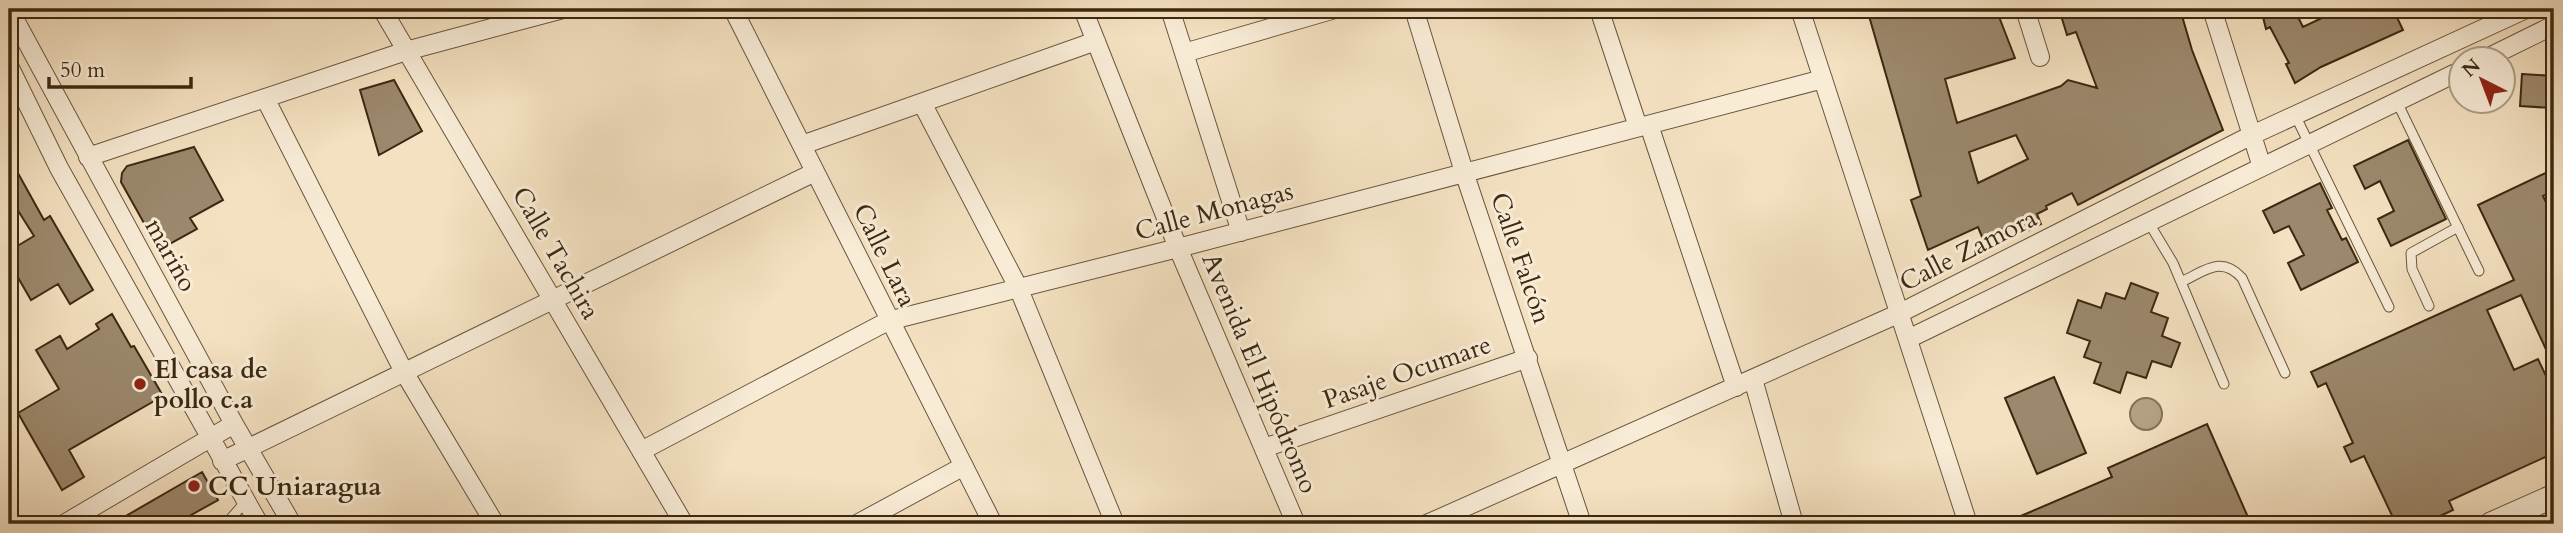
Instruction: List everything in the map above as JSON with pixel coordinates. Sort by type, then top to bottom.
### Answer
[{"type":"street","name":"mariño","points":[[9,9],[247,448],[292,524]]},
{"type":"street","name":"Calle Tachira","points":[[382,9],[684,524]]},
{"type":"street","points":[[88,157],[406,51],[563,9]]},
{"type":"street","name":"Calle Lara","points":[[733,9],[888,321],[993,524]]},
{"type":"street","name":"Avenida El Hipódromo","points":[[1083,9],[1178,248],[1296,524]]},
{"type":"street","points":[[1170,9],[1241,232]]},
{"type":"street","points":[[1184,53],[1335,9]]},
{"type":"street","name":"Calle Falcón","points":[[1414,9],[1464,172],[1582,524]]},
{"type":"street","points":[[1599,9],[1736,387]]},
{"type":"street","points":[[1800,9],[1968,524]]},
{"type":"street","points":[[2025,9],[2040,57]]},
{"type":"street","points":[[2212,9],[2250,136],[2262,166]]},
{"type":"street","name":"Calle Zamora","points":[[1427,524],[1900,313],[2250,136],[2526,9]]},
{"type":"street","points":[[2511,46],[2554,25]]},
{"type":"street","points":[[802,145],[1096,41]]},
{"type":"street","points":[[9,66],[59,168],[259,524]]},
{"type":"street","name":"Calle Zamora","points":[[1908,339],[2149,223],[2308,142],[2448,77]]},
{"type":"street","name":"Calle Monagas","points":[[641,451],[888,321],[1241,232],[1823,79]]},
{"type":"street","points":[[265,98],[404,372],[495,524]]},
{"type":"street","points":[[922,103],[1018,287],[1115,524]]},
{"type":"street","points":[[222,461],[815,172]]},
{"type":"street","name":"Pasaje Ocumare","points":[[1264,448],[1528,358]]},
{"type":"street","points":[[1753,379],[1794,524]]},
{"type":"street","points":[[64,524],[234,424]]},
{"type":"street","points":[[857,524],[964,466]]},
{"type":"street","points":[[2491,524],[2554,496]]},
{"type":"lane","points":[[2397,102],[2479,271]]},
{"type":"lane","points":[[2295,116],[2389,307]]},
{"type":"lane","points":[[2149,223],[2181,282],[2224,384]]},
{"type":"lane","points":[[2429,306],[2412,268],[2411,253],[2458,227]]},
{"type":"lane","points":[[2181,282],[2218,265],[2232,267],[2242,278],[2285,373]]},
{"type":"lane","points":[[226,524],[246,501]]},
{"type":"shaded area","points":[[2146,398],[2158,402],[2162,414],[2158,426],[2146,430],[2134,426],[2130,414],[2134,402]]},
{"type":"building","points":[[1867,9],[1996,9],[2015,58],[1945,79],[1957,123],[2061,86],[2068,80],[2097,88],[2076,32],[2067,35],[2059,9],[2180,9],[2192,50],[2223,130],[2078,205],[2072,193],[2046,206],[2047,209],[2037,214],[2041,224],[2022,234],[2016,222],[1983,239],[1978,227],[1928,250],[1911,200],[1921,196]],"holes":[[[2016,135],[2028,159],[1978,183],[1969,152]]]},
{"type":"building","points":[[2261,9],[2294,9],[2303,27],[2341,9],[2360,9],[2363,15],[2375,9],[2393,9],[2403,30],[2321,67],[2295,83],[2286,64],[2289,63],[2270,27],[2266,29]]},
{"type":"building","points":[[2522,74],[2554,76],[2552,108],[2520,106]]},
{"type":"building","points":[[394,80],[422,131],[379,155],[360,90]]},
{"type":"building","points":[[2408,140],[2446,219],[2391,246],[2378,219],[2394,211],[2380,181],[2365,189],[2354,166]]},
{"type":"building","points":[[194,147],[223,200],[190,218],[197,229],[159,250],[121,182],[122,173],[127,166]]},
{"type":"building","points":[[9,157],[44,220],[50,216],[93,290],[70,304],[58,284],[31,300],[9,262],[9,251],[34,236],[17,209],[9,213]]},
{"type":"building","points":[[2554,169],[2554,191],[2543,196],[2554,219],[2554,367],[2521,295],[2487,310],[2514,370],[2538,359],[2554,393],[2554,453],[2449,501],[2453,510],[2423,524],[2396,524],[2364,456],[2351,462],[2344,447],[2353,443],[2326,383],[2318,387],[2311,372],[2514,280],[2478,205]]},
{"type":"building","points":[[2320,183],[2332,208],[2327,210],[2342,240],[2346,238],[2358,262],[2301,290],[2288,263],[2304,255],[2289,226],[2274,233],[2263,211]]},
{"type":"building","points":[[2131,283],[2158,293],[2151,312],[2168,318],[2162,336],[2180,343],[2171,367],[2152,361],[2146,378],[2127,372],[2120,393],[2094,383],[2101,363],[2084,357],[2090,341],[2067,333],[2078,300],[2101,308],[2106,293],[2125,299]]},
{"type":"building","points":[[112,314],[163,396],[69,450],[84,477],[62,490],[18,413],[59,389],[36,350],[60,336],[67,349],[99,329],[96,324]]},
{"type":"building","points":[[2054,377],[2086,453],[2037,474],[2005,398]]},
{"type":"building","points":[[2207,424],[2251,524],[2124,524],[2121,519],[2108,524],[2002,524],[2112,477],[2108,468]]},
{"type":"building","name":"CC Uniaragua","points":[[202,472],[218,500],[175,524],[112,524]]},
{"type":"place","name":"El casa de pollo c.a","points":[[140,384]]},
{"type":"place","name":"CC Uniaragua","points":[[194,486]]}]
